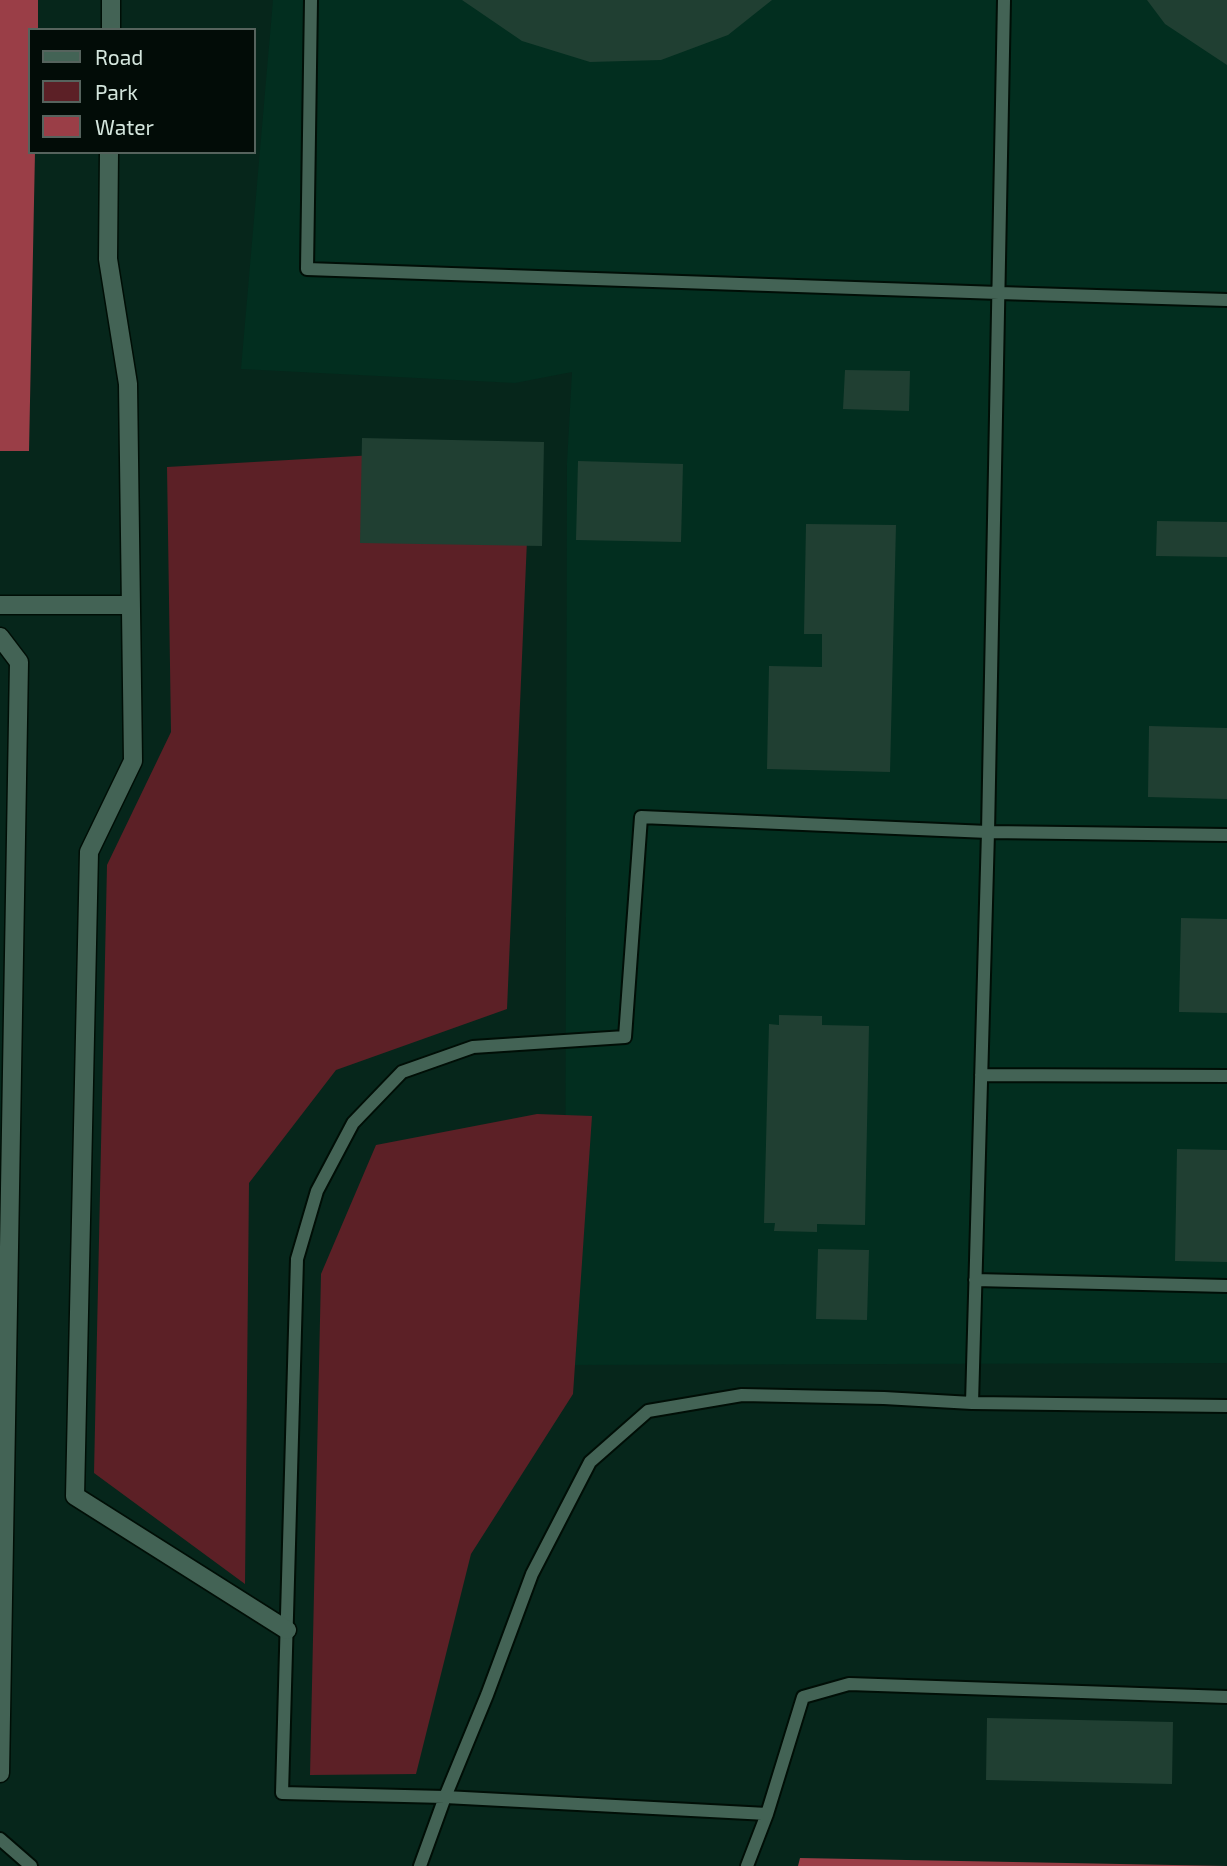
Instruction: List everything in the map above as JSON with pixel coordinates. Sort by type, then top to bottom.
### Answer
[{"type":"street","points":[[111,0],[111,28]]},
{"type":"street","points":[[109,154],[108,259],[128,384],[133,761],[89,852],[75,1496],[287,1630]]},
{"type":"street","points":[[0,605],[130,605]]},
{"type":"street","points":[[0,637],[19,662],[0,1773]]},
{"type":"lane","points":[[311,0],[307,269],[1227,300]]},
{"type":"lane","points":[[972,1403],[988,832],[1004,0]]},
{"type":"lane","points":[[767,1814],[445,1797],[282,1793],[297,1259],[317,1191],[352,1123],[402,1072],[473,1047],[625,1037],[641,817],[988,832],[1227,835]]},
{"type":"lane","points":[[981,1075],[1227,1076]]},
{"type":"lane","points":[[975,1280],[1227,1286]]},
{"type":"lane","points":[[420,1866],[532,1574],[590,1462],[648,1411],[742,1395],[972,1403],[1227,1406]]},
{"type":"lane","points":[[747,1866],[767,1814],[803,1697],[849,1684],[1227,1697]]},
{"type":"lane","points":[[0,1839],[31,1866]]},
{"type":"shaded area","points":[[273,0],[1227,0],[1227,1363],[565,1365],[567,463],[572,372],[515,383],[241,369]]},
{"type":"green space","points":[[531,446],[507,1009],[336,1070],[249,1183],[245,1584],[94,1473],[107,865],[171,732],[167,467]]},
{"type":"green space","points":[[537,1114],[592,1116],[573,1394],[471,1554],[416,1774],[310,1775],[321,1274],[376,1145]]},
{"type":"water","points":[[0,0],[38,0],[38,28],[28,28],[28,154],[35,154],[29,451],[0,451]]},
{"type":"water","points":[[800,1858],[1227,1866],[798,1866]]},
{"type":"building","points":[[462,0],[772,0],[728,35],[661,60],[590,62],[522,41]]},
{"type":"building","points":[[1147,0],[1227,0],[1227,65],[1165,24]]},
{"type":"building","points":[[845,370],[910,371],[909,411],[843,409]]},
{"type":"building","points":[[362,438],[544,442],[542,546],[360,543]]},
{"type":"building","points":[[578,461],[683,464],[681,542],[576,540]]},
{"type":"building","points":[[1157,521],[1227,522],[1227,557],[1156,556]]},
{"type":"building","points":[[806,524],[896,525],[890,772],[767,769],[769,666],[822,667],[822,634],[804,634]]},
{"type":"building","points":[[1149,726],[1227,728],[1227,799],[1148,797]]},
{"type":"building","points":[[1181,918],[1227,919],[1227,1013],[1179,1012]]},
{"type":"building","points":[[779,1015],[822,1016],[822,1025],[869,1026],[865,1225],[817,1224],[817,1232],[774,1231],[775,1223],[764,1223],[769,1024],[779,1025]]},
{"type":"building","points":[[1177,1149],[1227,1150],[1227,1262],[1175,1261]]},
{"type":"building","points":[[818,1249],[869,1250],[867,1320],[816,1319]]},
{"type":"building","points":[[987,1718],[1173,1722],[1172,1784],[986,1780]]}]
